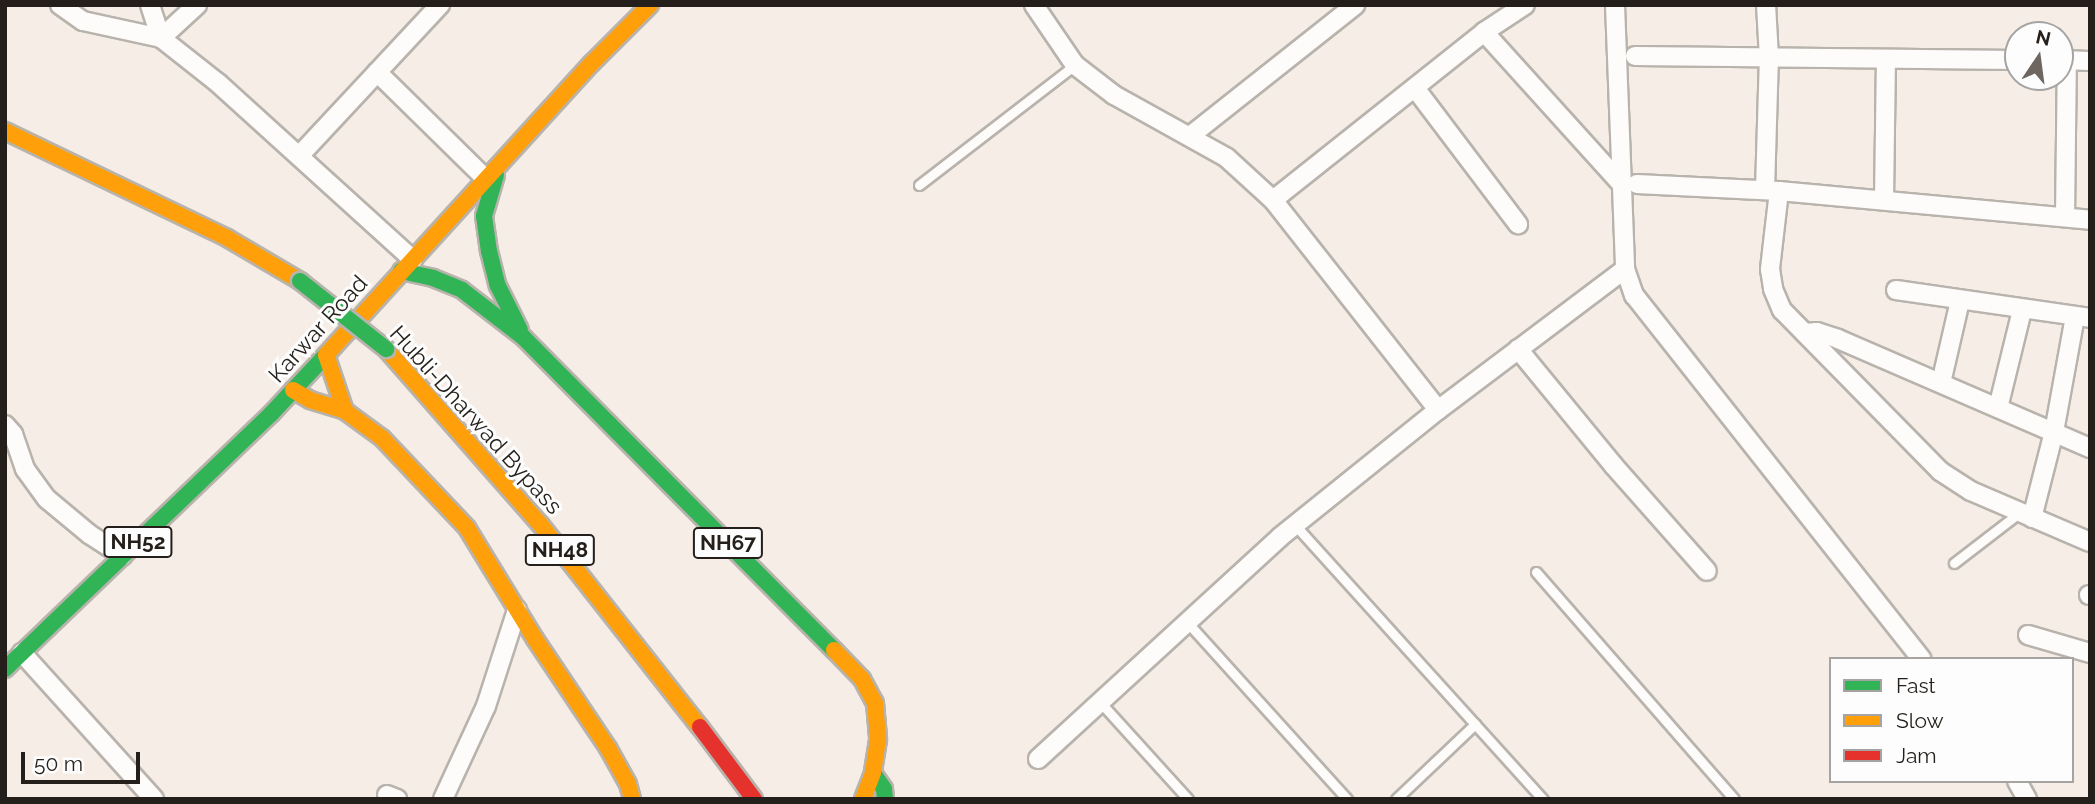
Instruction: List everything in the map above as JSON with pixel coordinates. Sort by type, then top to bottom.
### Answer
[{"type":"main road","name":"Karwar Road","points":[[5,669],[293,390],[592,63],[650,5]]},
{"type":"main road","name":"Hubli-Dharwad Bypass","points":[[5,131],[227,238],[300,281],[386,349],[540,524],[679,698],[724,759]]},
{"type":"main road","name":"NH67","points":[[505,161],[492,181],[484,216],[498,286],[524,338],[862,679],[875,703],[878,740],[873,773]]},
{"type":"main road","points":[[407,265],[462,290],[524,338]]},
{"type":"main road","points":[[326,355],[345,411]]},
{"type":"main road","points":[[293,390],[310,400],[345,411],[382,438],[467,528],[517,610],[608,748],[628,784],[632,799]]},
{"type":"main road","points":[[724,759],[761,797]]},
{"type":"main road","points":[[724,759],[747,799]]},
{"type":"main road","points":[[845,799],[873,773]]},
{"type":"main road","points":[[863,799],[873,773]]},
{"type":"main road","points":[[873,773],[884,789],[885,799]]},
{"type":"street","points":[[150,5],[161,38]]},
{"type":"street","points":[[161,38],[197,5]]},
{"type":"street","points":[[299,156],[440,5]]},
{"type":"street","points":[[1034,5],[1075,65],[1114,95],[1227,158],[1273,200],[1438,410]]},
{"type":"street","points":[[1190,136],[1354,5]]},
{"type":"street","points":[[1273,200],[1484,32],[1525,5]]},
{"type":"street","points":[[1615,5],[1630,185],[1625,269],[1634,295],[1919,657]]},
{"type":"street","points":[[1766,5],[1772,190],[1770,269],[1773,289],[1782,310],[1940,471],[1971,491],[2090,542]]},
{"type":"street","points":[[58,6],[83,21],[161,38],[218,83],[299,156],[407,265]]},
{"type":"street","points":[[1484,32],[1630,185],[1772,190],[2090,220]]},
{"type":"street","points":[[1635,55],[2004,60]]},
{"type":"street","points":[[1884,200],[1886,59]]},
{"type":"street","points":[[377,72],[487,180]]},
{"type":"street","points":[[1415,88],[1518,224]]},
{"type":"street","points":[[2064,91],[2065,216]]},
{"type":"street","points":[[1038,759],[1295,525],[1438,410],[1625,269]]},
{"type":"street","points":[[1896,290],[2082,317],[2054,432],[2026,516]]},
{"type":"street","points":[[1941,383],[1960,301]]},
{"type":"street","points":[[1998,408],[2022,310]]},
{"type":"street","points":[[1805,333],[1817,332],[1838,339],[2090,449]]},
{"type":"street","points":[[1518,349],[1614,466],[1707,571]]},
{"type":"street","points":[[5,425],[13,434],[25,469],[47,499],[89,534],[123,556]]},
{"type":"street","points":[[443,799],[486,706],[517,610]]},
{"type":"street","points":[[2028,635],[2090,653]]},
{"type":"street","points":[[22,653],[154,799]]},
{"type":"street","points":[[2018,783],[2026,799]]},
{"type":"lane","points":[[919,185],[1075,65]]},
{"type":"lane","points":[[1954,563],[2026,516]]},
{"type":"lane","points":[[1295,525],[1543,799]]},
{"type":"lane","points":[[1536,572],[1734,799]]},
{"type":"lane","points":[[1187,622],[1347,799]]},
{"type":"lane","points":[[1100,702],[1188,799]]},
{"type":"lane","points":[[1396,799],[1475,724]]},
{"type":"traffic: fast","points":[[496,175],[484,216],[489,251],[498,286],[520,330]]},
{"type":"traffic: fast","points":[[401,271],[433,278],[462,290],[524,338],[834,650]]},
{"type":"traffic: fast","points":[[300,281],[386,349]]},
{"type":"traffic: fast","points":[[5,669],[271,414],[326,355]]},
{"type":"traffic: fast","points":[[873,773],[884,789],[885,799]]},
{"type":"traffic: slow","points":[[345,411],[326,355],[592,63],[650,5]]},
{"type":"traffic: slow","points":[[5,131],[227,238],[300,281]]},
{"type":"traffic: slow","points":[[386,349],[540,524],[700,727]]},
{"type":"traffic: slow","points":[[293,390],[310,400],[345,411],[382,438],[467,528],[535,639],[608,748],[628,784],[632,799]]},
{"type":"traffic: slow","points":[[834,650],[862,679],[875,703],[878,740],[873,773],[863,799]]},
{"type":"traffic: jam","points":[[700,727],[754,799]]}]
